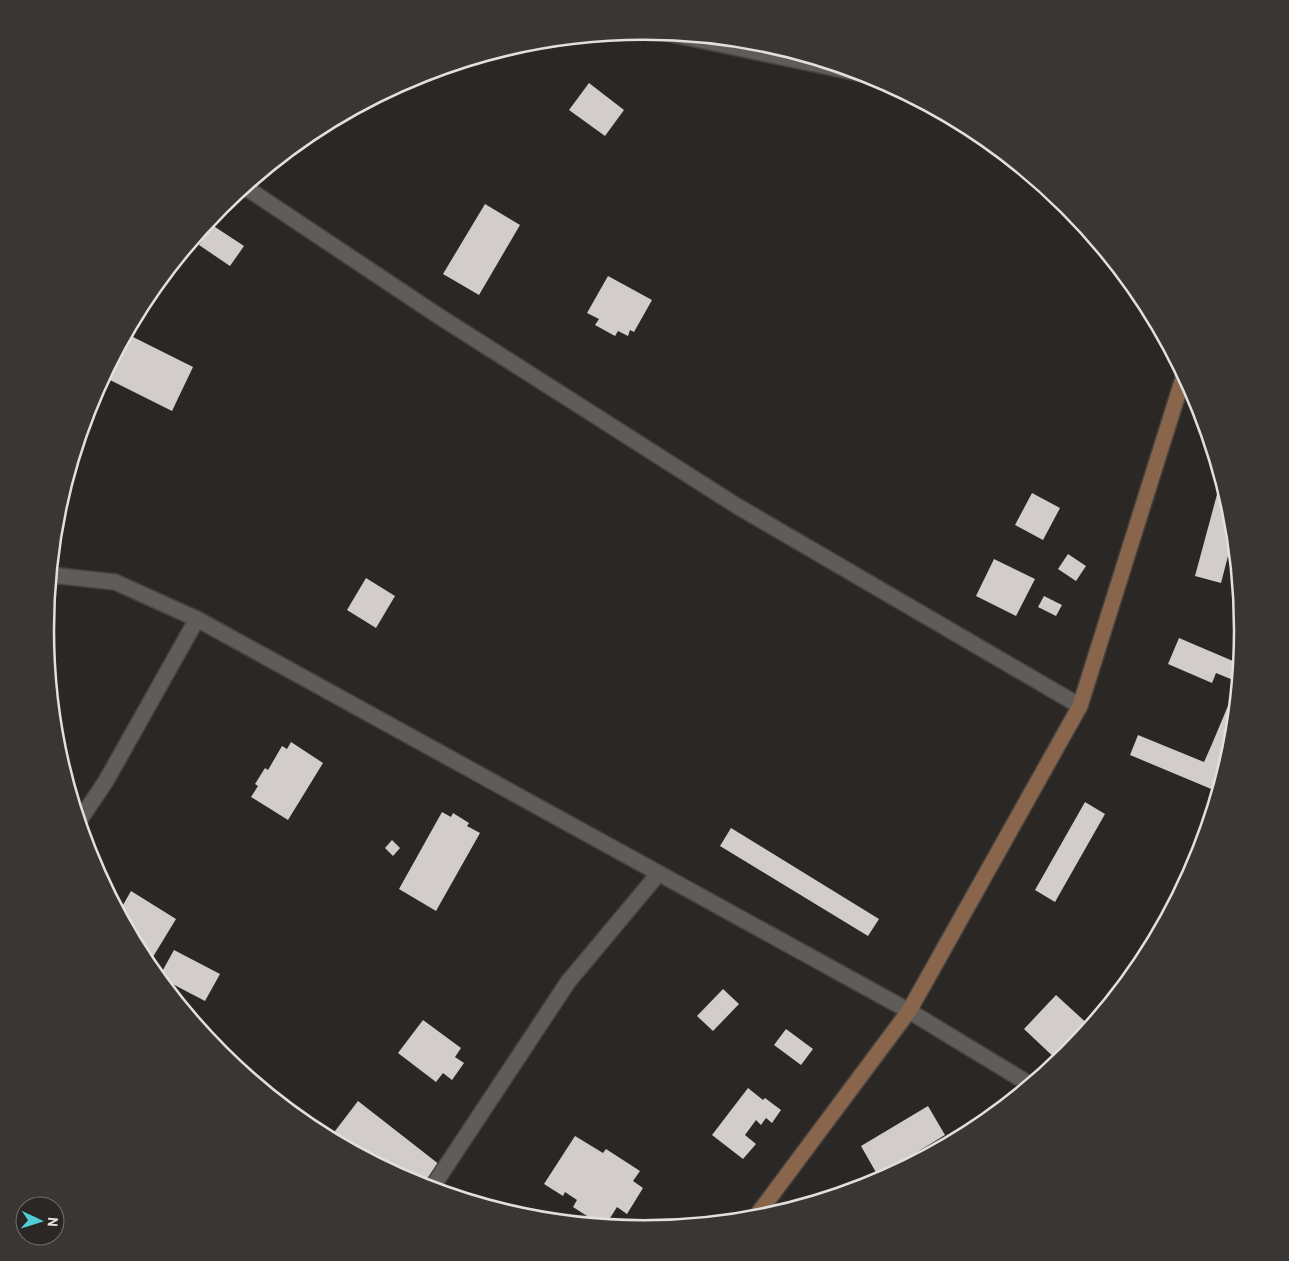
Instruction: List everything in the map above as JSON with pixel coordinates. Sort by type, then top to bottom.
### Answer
[{"type":"street","points":[[728,46],[801,61]]},
{"type":"street","points":[[252,190],[437,316],[737,506],[1080,706]]},
{"type":"street","points":[[761,1210],[909,1011],[1080,706],[1181,385]]},
{"type":"street","points":[[57,575],[115,582],[197,619],[909,1011],[1025,1081]]},
{"type":"street","points":[[83,815],[106,781],[197,619]]},
{"type":"street","points":[[435,1182],[568,982],[659,873]]},
{"type":"building","points":[[589,83],[624,110],[605,136],[569,110]]},
{"type":"building","points":[[485,204],[520,225],[479,295],[443,274]]},
{"type":"building","points":[[214,227],[244,246],[230,266],[199,245]]},
{"type":"building","points":[[608,276],[652,300],[634,332],[630,330],[628,336],[618,331],[615,336],[595,325],[599,319],[587,313]]},
{"type":"building","points":[[132,337],[193,367],[172,411],[110,380]]},
{"type":"building","points":[[1218,491],[1230,550],[1221,583],[1195,576]]},
{"type":"building","points":[[1032,493],[1060,508],[1043,540],[1015,525]]},
{"type":"building","points":[[1068,554],[1086,566],[1076,581],[1058,569]]},
{"type":"building","points":[[994,559],[1035,579],[1016,616],[976,596]]},
{"type":"building","points":[[366,578],[395,596],[376,628],[347,610]]},
{"type":"building","points":[[1044,596],[1062,605],[1056,616],[1038,607]]},
{"type":"building","points":[[1179,638],[1234,662],[1233,680],[1216,673],[1212,683],[1168,664]]},
{"type":"building","points":[[1231,699],[1224,746],[1213,790],[1130,755],[1138,735],[1204,762]]},
{"type":"building","points":[[291,742],[323,763],[288,820],[251,797],[258,786],[255,784],[265,768],[268,770],[282,746],[287,749]]},
{"type":"building","points":[[1085,802],[1105,814],[1055,902],[1035,890]]},
{"type":"building","points":[[442,812],[451,817],[453,813],[469,823],[467,826],[480,833],[436,911],[399,889]]},
{"type":"building","points":[[731,828],[879,919],[868,936],[720,846]]},
{"type":"building","points":[[392,840],[400,848],[393,856],[385,848]]},
{"type":"building","points":[[131,891],[176,919],[153,957],[133,926],[122,906]]},
{"type":"building","points":[[174,950],[220,974],[205,1001],[171,983],[162,971]]},
{"type":"building","points":[[723,989],[739,1004],[713,1031],[697,1016]]},
{"type":"building","points":[[1056,995],[1086,1022],[1053,1056],[1024,1029]]},
{"type":"building","points":[[423,1020],[461,1048],[455,1057],[464,1063],[452,1080],[443,1073],[436,1082],[398,1053]]},
{"type":"building","points":[[786,1029],[813,1049],[801,1065],[774,1045]]},
{"type":"building","points":[[748,1088],[763,1100],[765,1098],[781,1110],[772,1123],[766,1118],[761,1125],[756,1120],[745,1135],[756,1144],[743,1159],[712,1135]]},
{"type":"building","points":[[358,1101],[440,1165],[429,1180],[383,1160],[334,1132]]},
{"type":"building","points":[[928,1106],[945,1135],[899,1163],[876,1173],[861,1146]]},
{"type":"building","points":[[575,1136],[603,1153],[606,1149],[640,1171],[633,1181],[643,1188],[627,1214],[617,1207],[609,1220],[606,1220],[591,1218],[573,1207],[577,1200],[565,1192],[563,1196],[544,1184]]}]
